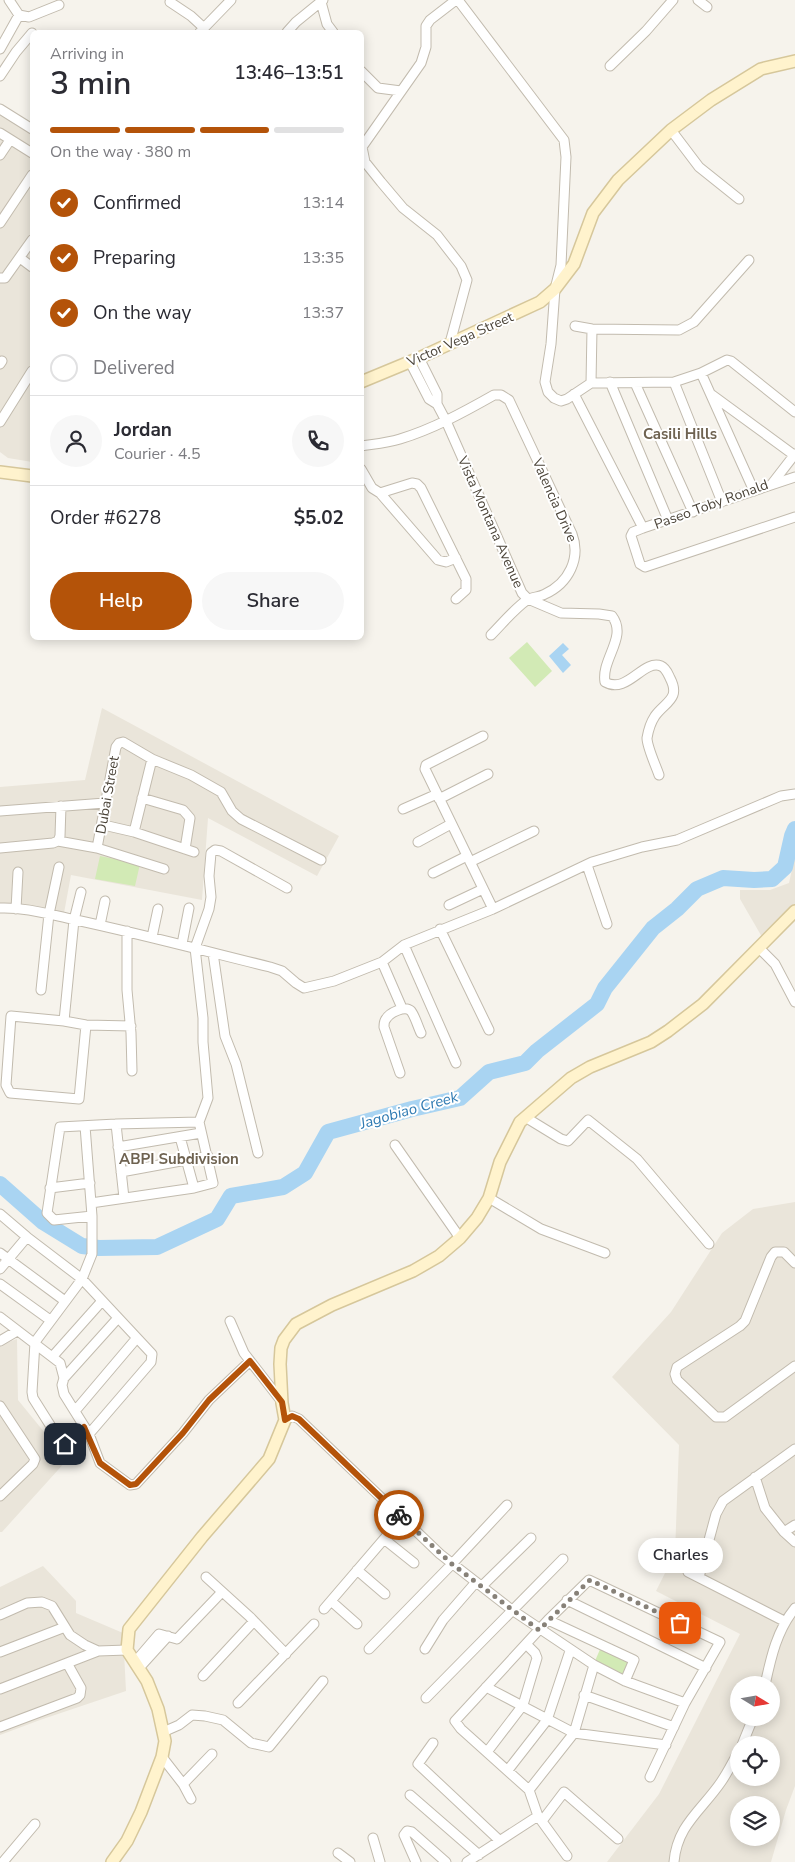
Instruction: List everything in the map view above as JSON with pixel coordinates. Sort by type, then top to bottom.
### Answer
[{"type":"street","points":[[9,0],[18,15],[29,18],[59,5]]},
{"type":"street","points":[[170,2],[191,16],[202,30],[230,0]]},
{"type":"street","points":[[364,144],[421,63],[424,55],[426,26],[430,20],[457,0],[564,140],[566,157],[561,265],[555,289],[551,344],[545,382],[548,392],[554,398],[561,401],[591,383],[674,382],[702,373],[726,360],[731,361],[795,412]]},
{"type":"street","points":[[610,66],[653,24],[673,0]]},
{"type":"street","points":[[698,0],[707,7]]},
{"type":"street","points":[[289,30],[322,1],[328,24],[332,30]]},
{"type":"street","points":[[0,48],[18,15]]},
{"type":"street","points":[[0,76],[30,35]]},
{"type":"street","name":"Victor Vega Street","points":[[364,379],[414,360],[540,302],[555,289],[574,264],[594,212],[618,180],[671,130],[711,100],[761,70],[795,61]]},
{"type":"street","points":[[364,74],[378,88],[400,91]]},
{"type":"street","points":[[0,109],[30,128]]},
{"type":"street","points":[[671,130],[699,168],[740,199]]},
{"type":"street","points":[[0,133],[30,153]]},
{"type":"street","points":[[0,156],[10,140]]},
{"type":"street","points":[[364,157],[365,162],[403,208],[436,235],[461,266],[467,280],[450,343]]},
{"type":"street","points":[[0,223],[30,178]]},
{"type":"street","points":[[0,278],[5,278],[30,243]]},
{"type":"street","points":[[20,258],[30,266]]},
{"type":"street","points":[[575,326],[592,329],[679,330],[694,322],[749,260]]},
{"type":"street","points":[[591,383],[592,329]]},
{"type":"street","name":"Vista Montana Avenue","points":[[414,360],[437,394],[437,404],[522,593],[528,599],[561,613],[612,616],[618,631],[604,670],[605,682],[613,686],[620,685],[650,667],[661,666],[666,669],[674,685],[674,691],[670,701],[654,717],[647,740],[659,775]]},
{"type":"street","points":[[702,373],[754,491]]},
{"type":"street","points":[[0,422],[30,374]]},
{"type":"street","points":[[610,382],[668,520]]},
{"type":"street","points":[[674,382],[722,502]]},
{"type":"street","points":[[635,383],[693,512]]},
{"type":"street","points":[[710,393],[794,455]]},
{"type":"street","points":[[574,394],[643,528],[633,532],[631,536],[640,564],[645,567],[795,517]]},
{"type":"street","name":"Valencia Drive","points":[[364,446],[398,440],[446,422],[494,395],[501,395],[509,400],[572,534],[576,553],[574,564],[566,577],[544,595],[528,599],[491,635]]},
{"type":"street","name":"Paseo Toby Ronald","points":[[643,528],[771,486],[794,455]]},
{"type":"street","points":[[0,472],[30,476]]},
{"type":"street","points":[[364,474],[372,488],[380,493],[438,560],[446,562],[456,558]]},
{"type":"street","points":[[771,486],[795,477]]},
{"type":"street","points":[[380,493],[412,483],[418,484],[426,495],[466,579],[467,585],[463,595],[456,599]]},
{"type":"street","points":[[483,736],[426,765],[425,771],[493,909]]},
{"type":"street","name":"Dubai Street","points":[[97,848],[118,742],[123,742],[152,759]]},
{"type":"street","points":[[134,832],[152,759],[191,775],[221,792],[232,811],[242,819],[321,860]]},
{"type":"street","points":[[403,809],[488,774]]},
{"type":"street","points":[[0,908],[50,914],[182,944],[282,970],[296,984],[304,988],[334,981],[382,962],[404,945],[493,909],[587,865],[642,847],[677,840],[781,796],[795,794]]},
{"type":"street","points":[[102,822],[108,826],[134,832],[189,850],[190,818],[188,814],[183,810],[142,798]]},
{"type":"street","points":[[0,811],[105,803]]},
{"type":"street","points":[[58,841],[60,836],[61,806]]},
{"type":"street","points":[[418,842],[451,824]]},
{"type":"street","points":[[433,873],[534,831]]},
{"type":"street","points":[[0,848],[58,841],[97,848],[164,869]]},
{"type":"street","points":[[91,1203],[194,1188],[213,1183],[199,1122],[208,1098],[203,1018],[195,948],[209,909],[211,897],[209,876],[211,853],[215,850],[221,851],[287,888]]},
{"type":"street","points":[[587,865],[607,924]]},
{"type":"street","points":[[41,990],[50,914],[59,867]]},
{"type":"street","points":[[16,909],[18,872]]},
{"type":"street","points":[[448,905],[483,889]]},
{"type":"street","points":[[64,1021],[74,920],[81,892]]},
{"type":"street","points":[[100,925],[105,901]]},
{"type":"street","points":[[182,944],[189,908]]},
{"type":"street","points":[[152,937],[158,909]]},
{"type":"street","points":[[112,1862],[127,1841],[141,1812],[162,1757],[165,1741],[158,1709],[147,1681],[128,1650],[128,1628],[269,1459],[285,1420],[280,1364],[281,1348],[284,1340],[296,1324],[332,1305],[413,1271],[438,1256],[460,1238],[477,1218],[489,1198],[508,1142],[525,1117],[571,1078],[590,1067],[652,1042],[668,1031],[703,1004],[795,911]]},
{"type":"street","points":[[440,929],[489,1030]]},
{"type":"street","points":[[127,931],[127,990],[131,1026],[132,1071]]},
{"type":"street","points":[[404,945],[456,1063]]},
{"type":"street","points":[[759,948],[775,964],[795,1002]]},
{"type":"street","points":[[213,953],[225,1036],[236,1064],[258,1153]]},
{"type":"street","points":[[382,962],[402,1008]]},
{"type":"street","points":[[400,1073],[384,1027],[387,1016],[402,1008],[411,1011],[421,1033]]},
{"type":"street","points":[[86,1025],[79,1099],[10,1094],[6,1085],[11,1016],[86,1025],[131,1026]]},
{"type":"street","points":[[525,1117],[561,1140],[568,1141],[588,1120],[637,1159],[709,1244]]},
{"type":"street","points":[[92,1216],[56,1220],[47,1213],[60,1127],[199,1122]]},
{"type":"street","points":[[116,1124],[124,1198]]},
{"type":"street","points":[[0,1214],[82,1279],[152,1354],[151,1362],[86,1430],[68,1443],[62,1444],[33,1398],[35,1342],[82,1279],[92,1254],[92,1216],[85,1126]]},
{"type":"street","points":[[118,1147],[201,1133]]},
{"type":"street","points":[[180,1137],[194,1188]]},
{"type":"street","points":[[395,1145],[460,1238]]},
{"type":"street","points":[[121,1172],[208,1156]]},
{"type":"street","points":[[50,1188],[90,1183]]},
{"type":"street","points":[[489,1198],[541,1229],[605,1253]]},
{"type":"street","points":[[0,1269],[4,1256],[27,1237]]},
{"type":"street","points":[[795,1263],[788,1255],[780,1251],[775,1252],[771,1257],[745,1321],[675,1370],[677,1380],[716,1417],[724,1417],[795,1366]]},
{"type":"street","points":[[4,1256],[65,1301]]},
{"type":"street","points":[[0,1284],[50,1320]]},
{"type":"street","points":[[53,1356],[102,1302]]},
{"type":"street","points":[[0,1317],[53,1356],[60,1363],[64,1378]]},
{"type":"street","points":[[118,1318],[64,1378],[62,1385],[64,1394],[86,1430],[100,1463],[130,1485],[136,1484],[183,1433],[209,1400],[250,1361]]},
{"type":"street","points":[[230,1321],[244,1353],[282,1402]]},
{"type":"street","points":[[0,1341],[17,1331]]},
{"type":"street","points":[[75,1411],[136,1339]]},
{"type":"street","points":[[0,1406],[35,1459],[33,1464],[0,1496]]},
{"type":"street","points":[[285,1420],[292,1416],[299,1419],[452,1564],[539,1630],[594,1665],[625,1680],[686,1703]]},
{"type":"street","points":[[699,1577],[716,1514],[723,1501],[795,1449]]},
{"type":"street","points":[[755,1477],[766,1508],[784,1532],[795,1542]]},
{"type":"street","points":[[369,1649],[507,1505]]},
{"type":"street","points":[[324,1609],[402,1518]]},
{"type":"street","points":[[784,1532],[795,1525]]},
{"type":"street","points":[[425,1649],[443,1620],[479,1584],[530,1538]]},
{"type":"street","points":[[384,1539],[414,1564]]},
{"type":"street","points":[[426,1698],[563,1559]]},
{"type":"street","points":[[357,1570],[385,1594]]},
{"type":"street","points":[[688,1572],[784,1622]]},
{"type":"street","points":[[206,1577],[254,1621],[286,1654]]},
{"type":"street","points":[[567,1856],[540,1818],[529,1790],[457,1725],[455,1721],[548,1620],[590,1580],[720,1642],[686,1703],[650,1778]]},
{"type":"street","points":[[137,1665],[168,1636],[177,1639],[222,1593]]},
{"type":"street","points":[[568,1600],[706,1668]]},
{"type":"street","points":[[331,1601],[357,1624]]},
{"type":"street","points":[[0,1615],[27,1603],[42,1602],[52,1606],[70,1634],[98,1652]]},
{"type":"street","points":[[768,1676],[784,1622],[795,1608]]},
{"type":"street","points":[[548,1620],[634,1660],[625,1680]]},
{"type":"street","points":[[203,1676],[254,1621]]},
{"type":"street","points":[[238,1703],[314,1624]]},
{"type":"street","points":[[0,1652],[65,1627]]},
{"type":"street","points":[[487,1752],[523,1705],[537,1658],[535,1653],[526,1644]]},
{"type":"street","points":[[0,1689],[98,1652],[128,1650]]},
{"type":"street","points":[[508,1770],[547,1720],[570,1651]]},
{"type":"street","points":[[0,1727],[77,1698],[80,1695],[81,1688],[67,1664]]},
{"type":"street","points":[[529,1790],[574,1733],[594,1665]]},
{"type":"street","points":[[163,1732],[179,1725],[192,1715],[205,1716],[223,1720],[251,1743],[269,1746],[323,1681]]},
{"type":"street","points":[[486,1687],[574,1733],[666,1745]]},
{"type":"street","points":[[584,1695],[674,1727]]},
{"type":"street","points":[[433,1742],[418,1764],[500,1840]]},
{"type":"street","points":[[183,1784],[212,1754]]},
{"type":"street","points":[[162,1757],[183,1784],[191,1799]]},
{"type":"street","points":[[674,1862],[675,1849],[681,1833],[721,1782],[730,1766]]},
{"type":"street","points":[[467,1862],[500,1840],[540,1818],[564,1792],[618,1839]]},
{"type":"street","points":[[410,1795],[478,1855]]},
{"type":"street","points":[[3,1862],[35,1824]]},
{"type":"street","points":[[416,1862],[404,1835],[406,1831],[412,1832],[446,1862]]},
{"type":"street","points":[[373,1838],[380,1862]]},
{"type":"street","points":[[338,1853],[350,1862]]},
{"type":"shaded area","points":[[0,113],[30,131],[30,462],[8,458],[0,452]]},
{"type":"shaded area","points":[[102,708],[339,836],[317,876],[208,818],[202,900],[71,875],[64,913],[0,903],[0,787],[85,780]]},
{"type":"shaded area","points":[[795,856],[795,905],[762,937],[740,899],[740,890],[770,890],[789,883]]},
{"type":"shaded area","points":[[795,1202],[795,1786],[780,1831],[780,1796],[730,1796],[730,1846],[776,1846],[771,1862],[607,1862],[659,1794],[740,1634],[656,1591],[675,1553],[679,1445],[612,1377],[671,1312],[722,1233],[753,1209]]},
{"type":"shaded area","points":[[17,1339],[18,1400],[67,1460],[0,1532],[0,1345]]},
{"type":"shaded area","points":[[43,1566],[76,1601],[76,1613],[123,1633],[126,1691],[0,1735],[0,1587]]},
{"type":"green space","points":[[527,642],[552,671],[535,687],[509,658]]},
{"type":"green space","points":[[100,856],[140,864],[135,886],[95,879]]},
{"type":"green space","points":[[601,1647],[631,1661],[624,1675],[595,1661]]},
{"type":"water","points":[[563,643],[569,649],[562,655],[571,665],[563,673],[549,656]]},
{"type":"waterway","name":"Jagobiao Creek","points":[[0,1184],[43,1222],[82,1246],[99,1248],[157,1247],[217,1219],[231,1196],[283,1187],[305,1173],[328,1132],[460,1098],[489,1072],[525,1063],[537,1051],[597,1004],[605,988],[653,928],[677,909],[697,889],[723,878],[772,879],[785,867],[795,829]]},
{"type":"way so far","points":[[399,1515],[452,1564],[539,1630],[590,1580],[680,1623]]},
{"type":"place","name":"Charles","points":[[680,1623]]},
{"type":"district","name":"Casili Hills","points":[[680,434]]},
{"type":"district","name":"ABPI Subdivision","points":[[179,1159]]},
{"type":"route","points":[[65,1444],[84,1427],[89,1434],[100,1463],[130,1485],[136,1484],[183,1433],[209,1400],[250,1361],[282,1402],[285,1420],[292,1416],[299,1419],[399,1515]]}]
